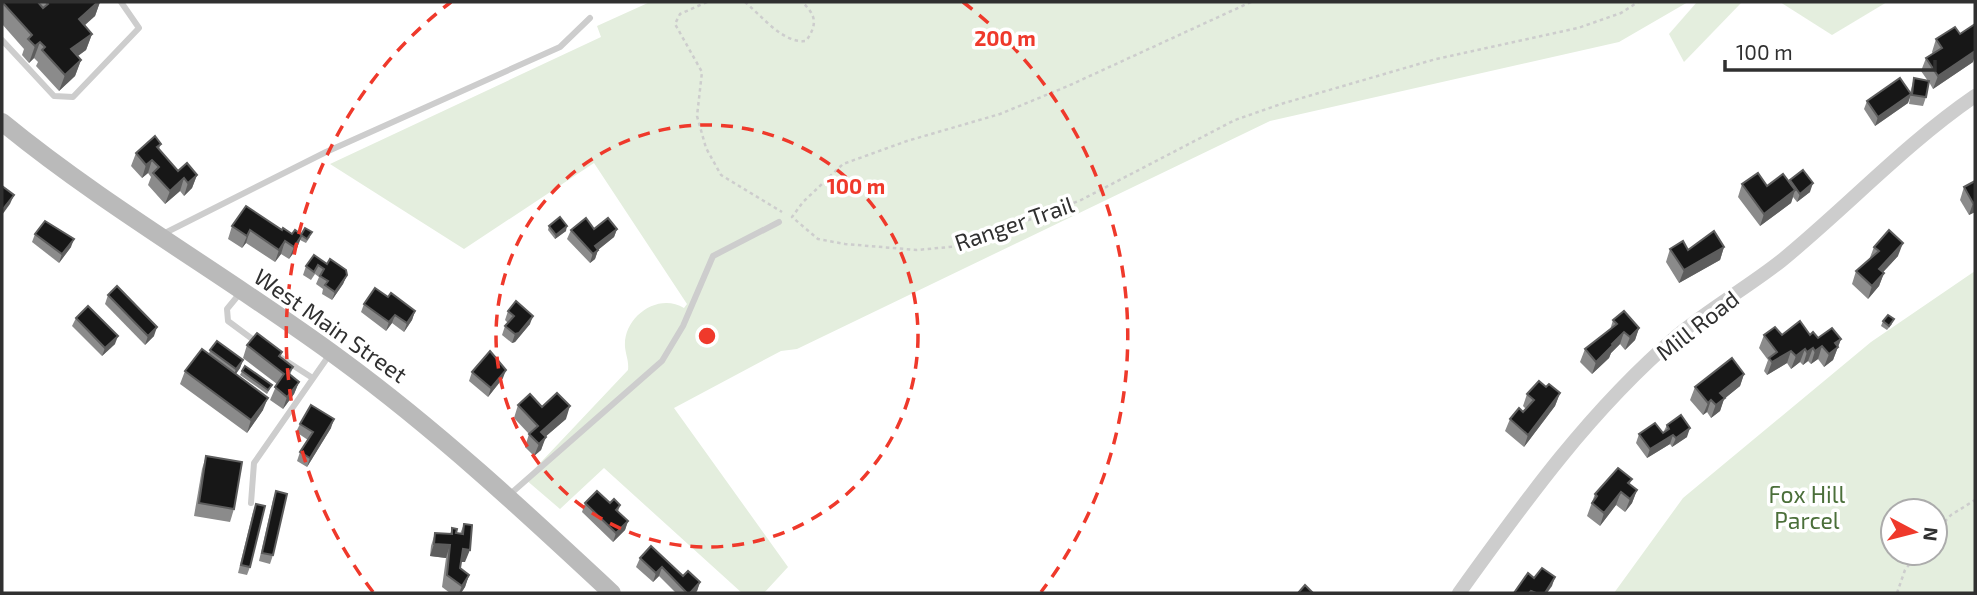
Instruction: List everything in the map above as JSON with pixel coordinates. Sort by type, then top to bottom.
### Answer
[{"type":"main road","name":"West Main Street","points":[[2,122],[158,236],[331,352],[429,427],[612,593]]},
{"type":"street","name":"Mill Road","points":[[1460,593],[1548,471],[1633,378],[1679,335],[1781,261],[1915,142],[1975,96]]},
{"type":"lane","points":[[2,40],[54,96],[73,97],[139,28],[121,2]]},
{"type":"lane","points":[[158,236],[326,152],[560,47],[590,18]]},
{"type":"lane","points":[[507,496],[662,362],[683,326],[713,256],[779,222]]},
{"type":"lane","points":[[241,292],[227,309],[228,321],[311,377]]},
{"type":"lane","points":[[251,503],[254,463],[311,377],[331,352]]},
{"type":"path","name":"Ranger Trail","points":[[707,2],[680,14],[676,24],[681,40],[702,72],[697,116],[706,148],[722,175],[747,193],[792,217],[818,239],[917,250],[960,246],[1081,200],[1235,120],[1436,59],[1578,28],[1621,13],[1638,2]]},
{"type":"path","points":[[745,2],[787,38],[798,42],[806,41],[816,22],[814,13],[802,2]]},
{"type":"path","points":[[792,217],[803,202],[843,164],[907,141],[1000,114],[1068,86],[1251,2]]},
{"type":"path","points":[[1949,517],[1975,500]]},
{"type":"path","points":[[1897,593],[1907,567]]},
{"type":"green space","points":[[650,2],[1688,2],[1619,42],[1270,121],[797,349],[781,351],[674,408],[788,567],[764,593],[742,593],[604,468],[560,509],[525,479],[628,370],[626,336],[636,317],[653,305],[664,303],[684,308],[687,304],[594,163],[464,249],[330,164],[601,37],[597,26]]},
{"type":"green space","points":[[1697,2],[1742,2],[1684,62],[1669,34]]},
{"type":"green space","points":[[1780,2],[1887,2],[1832,35]]},
{"type":"green space","name":"Fox Hill Parcel","points":[[1975,271],[1975,593],[1614,593],[1683,498],[1871,342]]},
{"type":"building","points":[[2,2],[38,2],[43,8],[48,4],[46,2],[98,2],[79,19],[92,34],[71,49],[81,60],[65,75],[42,50],[45,47],[40,42],[35,46],[28,39],[32,35]]},
{"type":"building","points":[[1975,24],[1975,51],[1938,76],[1926,58],[1942,48],[1936,39],[1955,27],[1960,34]]},
{"type":"building","points":[[1900,78],[1911,94],[1878,117],[1867,101]]},
{"type":"building","points":[[1914,78],[1929,81],[1926,97],[1912,95]]},
{"type":"building","points":[[155,136],[161,144],[157,147],[178,171],[187,163],[197,175],[188,183],[184,178],[170,191],[153,173],[159,167],[152,160],[146,165],[136,153]]},
{"type":"building","points":[[1803,170],[1813,183],[1800,194],[1790,180]]},
{"type":"building","points":[[1758,173],[1767,186],[1783,174],[1795,190],[1764,214],[1742,184]]},
{"type":"building","points":[[1975,181],[1975,202],[1973,203],[1964,187]]},
{"type":"building","points":[[2,186],[14,195],[3,209],[2,208]]},
{"type":"building","points":[[246,206],[282,230],[283,228],[292,234],[295,230],[302,235],[294,247],[285,241],[279,250],[250,230],[247,236],[232,226]]},
{"type":"building","points":[[560,217],[567,226],[556,235],[549,226]]},
{"type":"building","points":[[586,218],[594,229],[608,218],[617,229],[595,246],[598,250],[593,254],[571,230]]},
{"type":"building","points":[[45,221],[74,239],[62,254],[35,234]]},
{"type":"building","points":[[305,228],[312,232],[307,239],[301,235]]},
{"type":"building","points":[[1889,230],[1903,243],[1879,269],[1884,273],[1872,286],[1856,271],[1879,251],[1874,247]]},
{"type":"building","points":[[1714,231],[1724,247],[1684,270],[1670,249],[1683,241],[1688,250]]},
{"type":"building","points":[[314,255],[327,264],[330,259],[346,270],[347,275],[335,292],[325,285],[328,281],[320,276],[324,269],[318,265],[314,272],[306,266]]},
{"type":"building","points":[[117,286],[157,327],[148,336],[108,295]]},
{"type":"building","points":[[375,288],[388,297],[391,293],[415,311],[407,323],[395,315],[389,322],[364,304]]},
{"type":"building","points":[[516,301],[533,316],[519,333],[515,334],[505,326],[514,316],[508,311]]},
{"type":"building","points":[[88,306],[118,336],[105,348],[76,318]]},
{"type":"building","points":[[1624,311],[1639,328],[1630,337],[1624,332],[1596,362],[1585,349],[1617,324],[1613,320]]},
{"type":"building","points":[[1888,315],[1894,319],[1889,326],[1883,321]]},
{"type":"building","points":[[1800,321],[1810,335],[1813,332],[1818,338],[1832,328],[1841,339],[1835,343],[1838,347],[1829,354],[1822,346],[1815,351],[1813,348],[1807,352],[1805,349],[1796,356],[1791,351],[1772,362],[1769,358],[1777,352],[1764,335],[1775,327],[1782,335]]},
{"type":"building","points":[[257,333],[282,352],[279,356],[293,367],[288,373],[299,382],[287,397],[275,387],[284,374],[247,345]]},
{"type":"building","points":[[217,341],[243,360],[236,369],[210,350]]},
{"type":"building","points":[[202,349],[268,398],[251,420],[185,371]]},
{"type":"building","points":[[490,351],[506,370],[491,388],[472,372]]},
{"type":"building","points":[[1732,358],[1744,374],[1720,393],[1725,398],[1716,405],[1711,400],[1708,403],[1695,387]]},
{"type":"building","points":[[245,366],[272,385],[268,390],[242,371]]},
{"type":"building","points":[[1539,381],[1546,387],[1549,384],[1560,393],[1528,435],[1510,419],[1519,408],[1523,412],[1534,400],[1527,394]]},
{"type":"building","points":[[557,393],[570,406],[541,432],[546,437],[539,444],[529,434],[538,426],[518,405],[530,394],[542,407]]},
{"type":"building","points":[[311,405],[334,419],[310,458],[300,452],[313,432],[300,424]]},
{"type":"building","points":[[1681,415],[1690,428],[1676,438],[1673,435],[1650,449],[1639,434],[1655,423],[1663,433],[1669,429],[1667,425]]},
{"type":"building","points":[[206,456],[242,462],[234,509],[199,503]]},
{"type":"building","points":[[1618,468],[1632,479],[1628,483],[1637,490],[1630,499],[1621,492],[1604,513],[1592,503],[1597,496],[1595,494]]},
{"type":"building","points":[[276,491],[287,494],[273,555],[262,553]]},
{"type":"building","points":[[597,491],[610,503],[614,499],[620,505],[616,510],[628,521],[616,533],[585,503]]},
{"type":"building","points":[[256,504],[265,506],[250,567],[241,565]]},
{"type":"building","points":[[464,524],[472,525],[470,550],[463,549],[460,568],[469,575],[462,586],[447,575],[450,545],[434,544],[435,533],[452,534],[452,528],[457,529],[456,533],[463,534]]},
{"type":"building","points":[[651,546],[683,576],[688,571],[700,582],[690,593],[662,567],[656,573],[640,558]]},
{"type":"building","points":[[1542,568],[1555,577],[1545,593],[1514,593],[1528,573],[1534,578]]},
{"type":"building","points":[[1305,585],[1313,593],[1298,593]]}]
